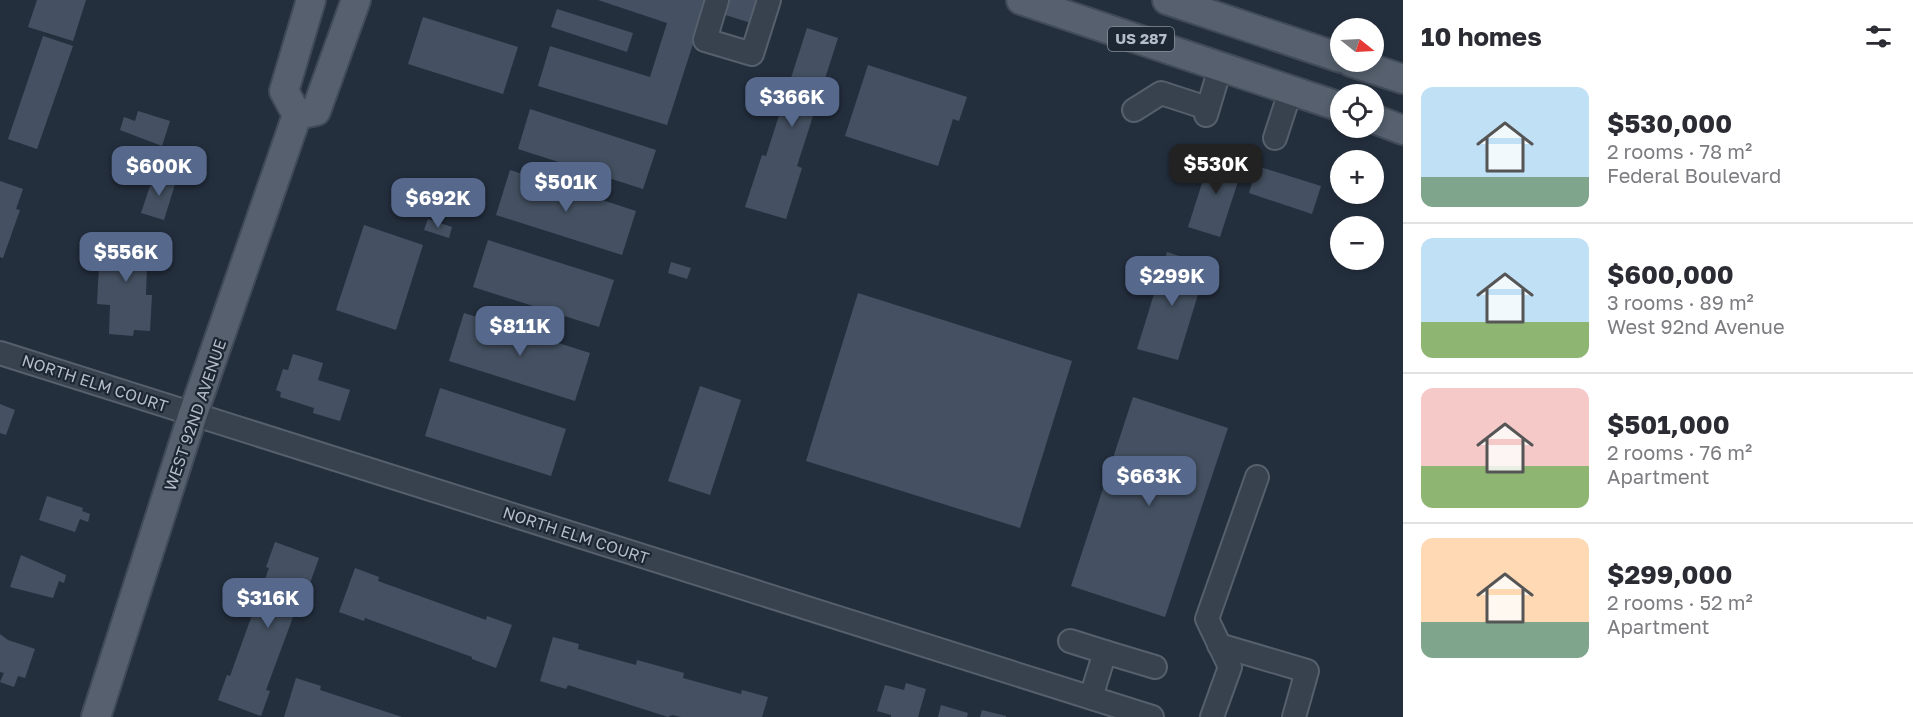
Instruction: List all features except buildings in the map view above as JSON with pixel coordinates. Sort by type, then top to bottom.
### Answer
[{"type":"main road","points":[[310,0],[284,91],[297,114],[316,111],[356,0]]},
{"type":"main road","name":"US 287","points":[[1021,0],[1330,103]]},
{"type":"main road","name":"US 287","points":[[1167,0],[1330,54]]},
{"type":"main road","points":[[1382,72],[1403,79]]},
{"type":"main road","name":"WEST 92ND AVENUE","points":[[96,717],[193,414],[297,114]]},
{"type":"main road","points":[[1384,123],[1403,130]]},
{"type":"street","points":[[717,0],[705,40],[752,54],[769,0]]},
{"type":"street","points":[[1134,110],[1161,93],[1207,111],[1221,65]]},
{"type":"street","points":[[1275,138],[1291,89]]},
{"type":"street","name":"NORTH ELM COURT","points":[[0,353],[1152,717]]},
{"type":"street","points":[[1212,717],[1230,667],[1207,619],[1257,477]]},
{"type":"street","points":[[1070,641],[1155,667]]},
{"type":"street","points":[[1219,645],[1307,671],[1294,717]]},
{"type":"street","points":[[1091,698],[1105,652]]}]
